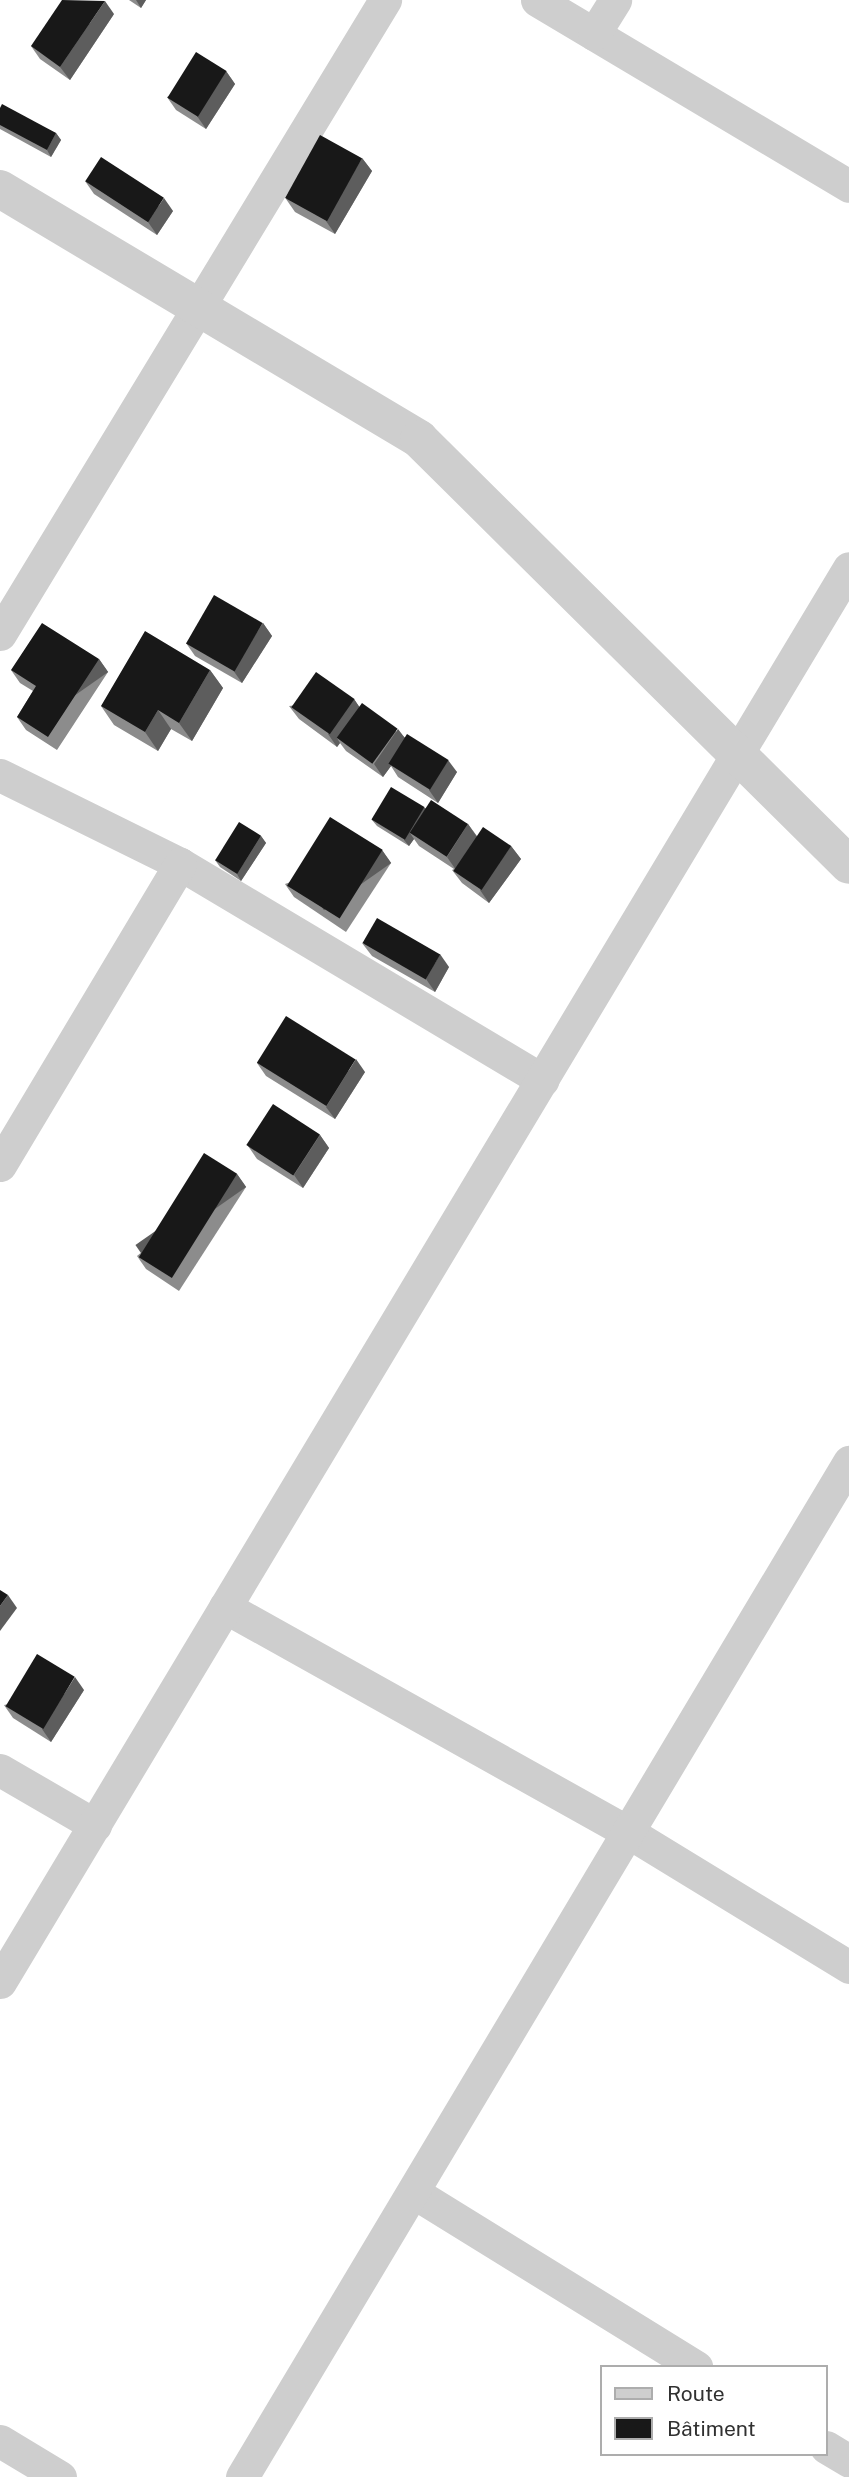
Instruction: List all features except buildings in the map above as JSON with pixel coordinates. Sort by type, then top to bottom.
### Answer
[{"type":"street","points":[[0,634],[385,0]]},
{"type":"street","points":[[537,0],[849,186]]},
{"type":"street","points":[[594,34],[615,0]]},
{"type":"street","points":[[0,189],[419,439],[849,865]]},
{"type":"street","points":[[0,1982],[849,568]]},
{"type":"street","points":[[0,775],[180,864],[542,1080]]},
{"type":"street","points":[[0,1165],[180,864]]},
{"type":"street","points":[[242,2477],[849,1462]]},
{"type":"street","points":[[225,1607],[628,1832],[849,1967]]},
{"type":"street","points":[[0,1770],[95,1825]]},
{"type":"street","points":[[413,2192],[693,2365]]},
{"type":"street","points":[[0,2441],[60,2477]]},
{"type":"street","points":[[828,2448],[849,2461]]}]
